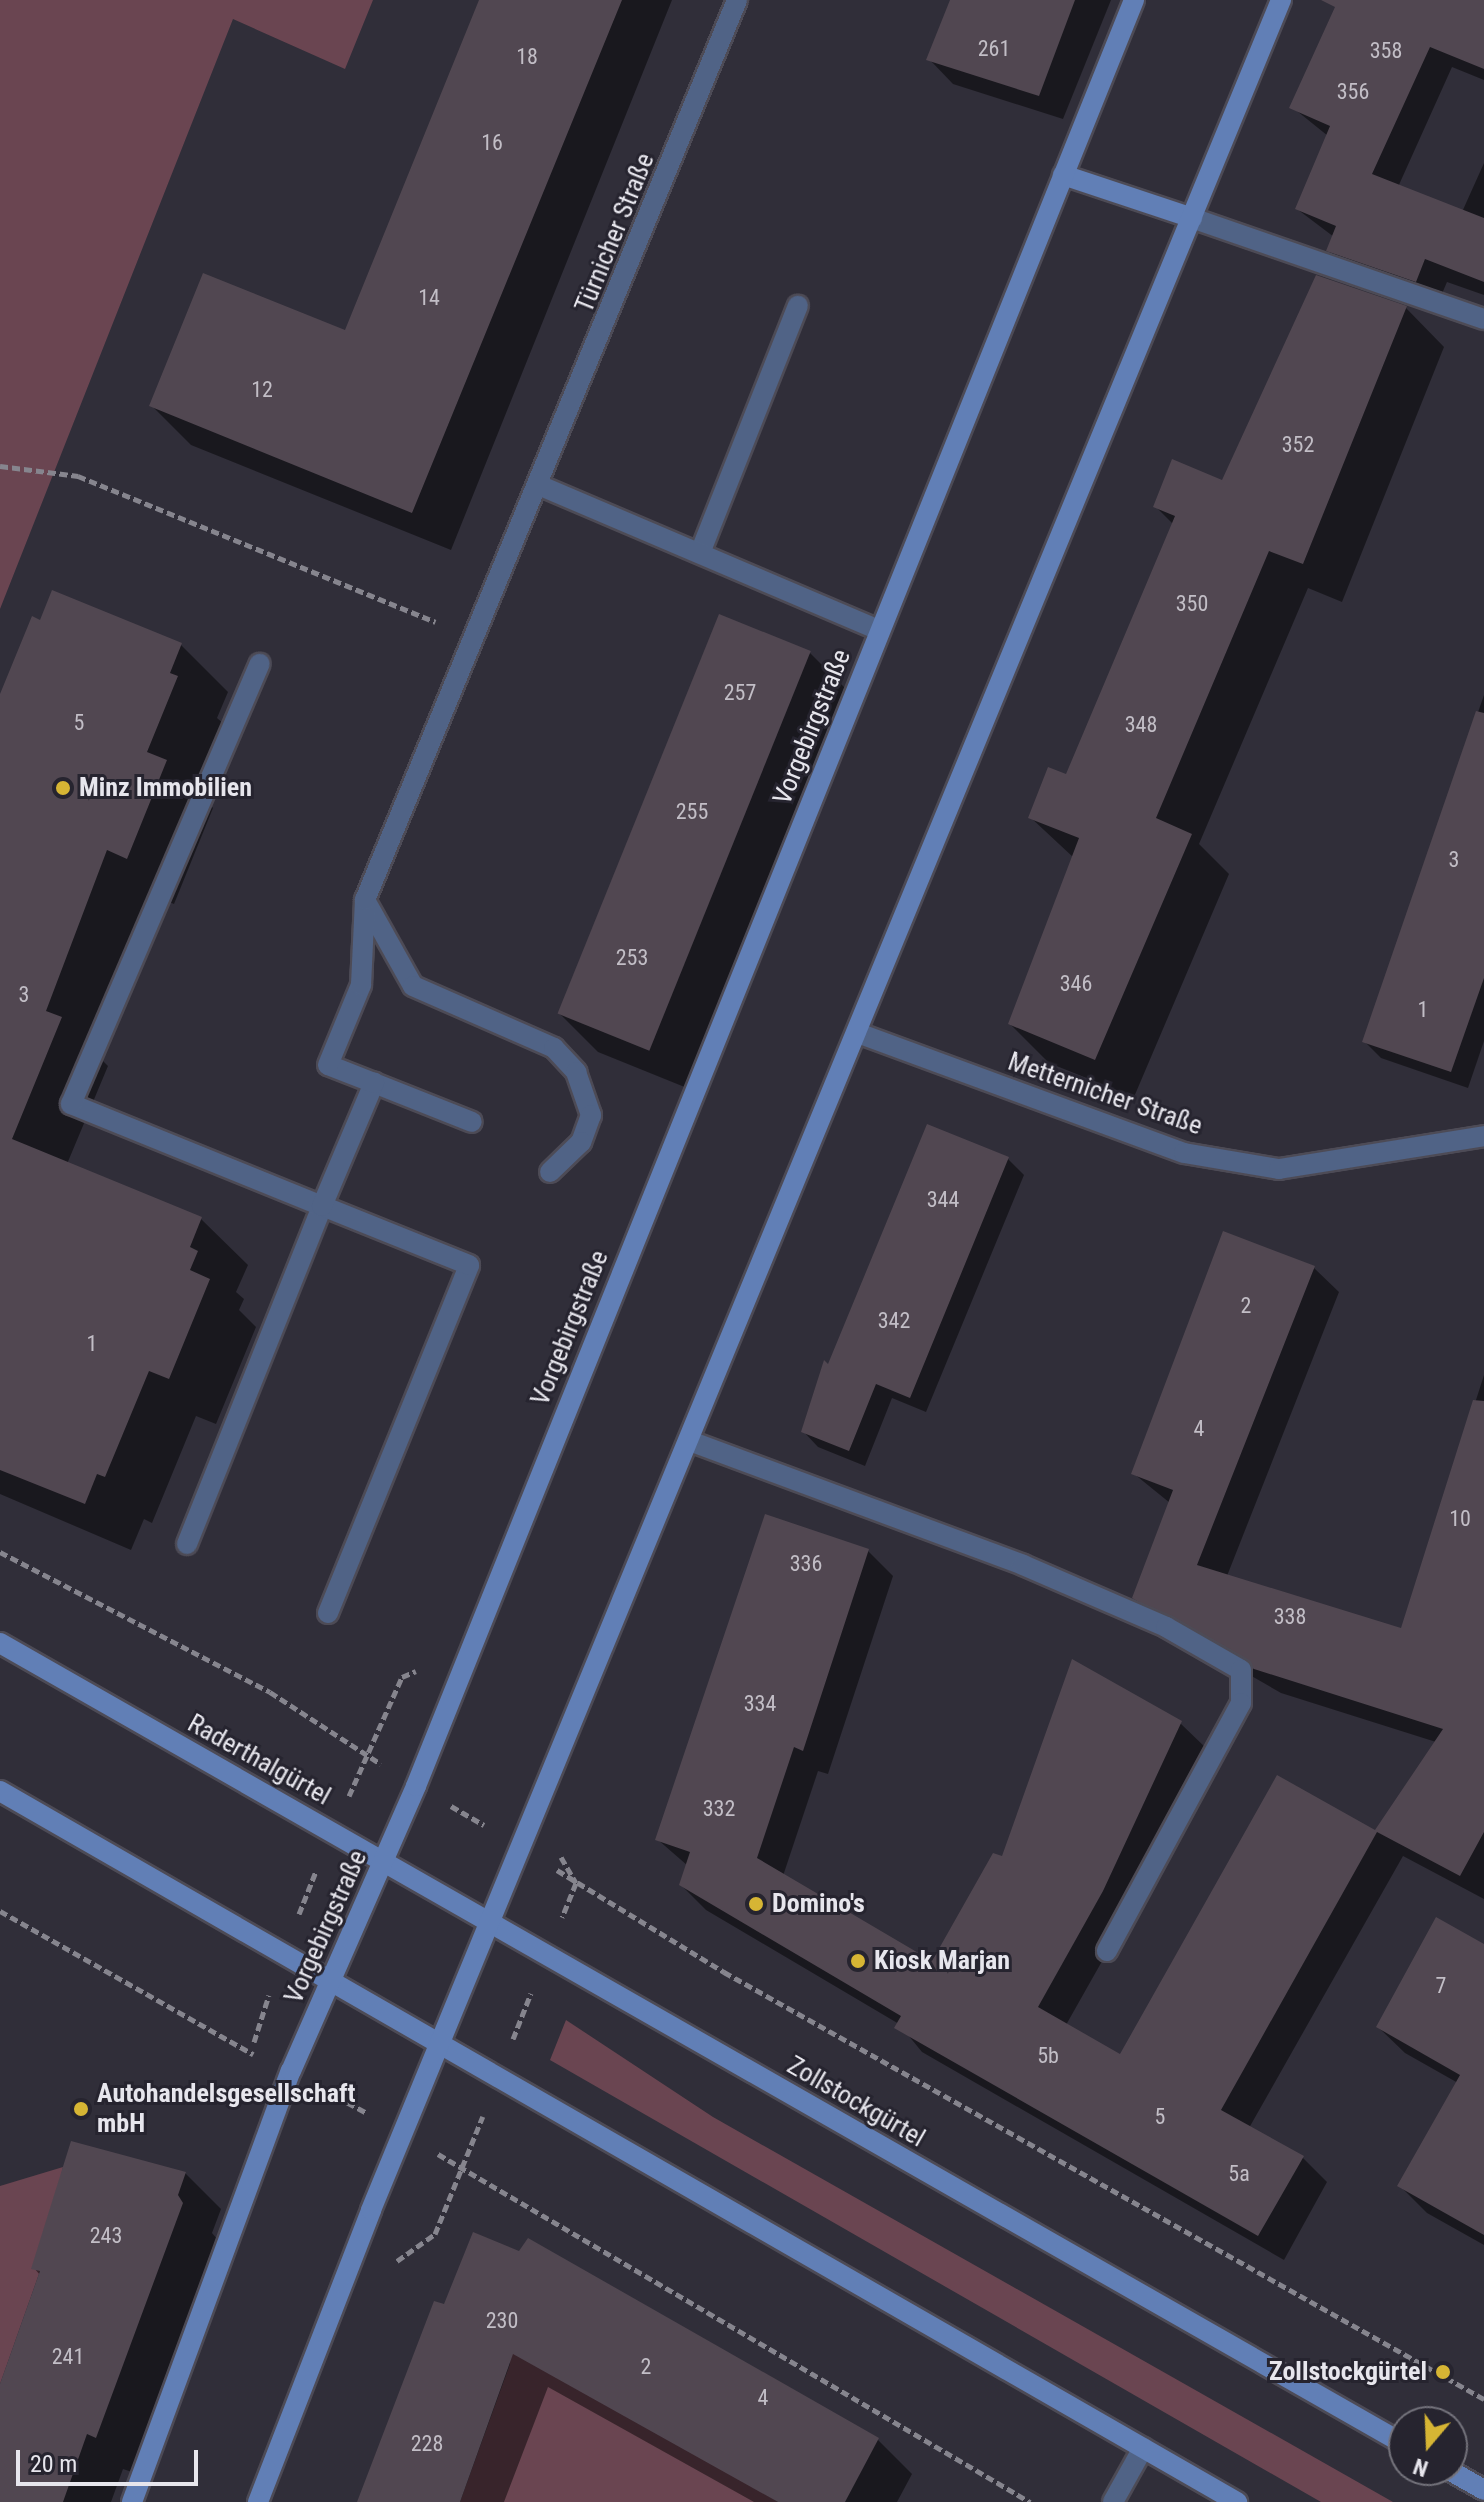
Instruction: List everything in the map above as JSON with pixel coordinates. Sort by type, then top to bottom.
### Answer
[{"type":"main road","name":"Vorgebirgstraße","points":[[132,2502],[291,2071],[416,1786],[1134,0]]},
{"type":"main road","points":[[258,2502],[404,2135],[1281,0]]},
{"type":"main road","points":[[1063,175],[1192,218]]},
{"type":"main road","name":"Raderthalgürtel","points":[[0,1643],[491,1924]]},
{"type":"main road","points":[[0,1791],[1237,2502]]},
{"type":"main road","name":"Zollstockgürtel","points":[[491,1924],[1388,2435]]},
{"type":"street","name":"Türnicher Straße","points":[[365,900],[541,486],[737,0]]},
{"type":"street","points":[[1192,218],[1484,319]]},
{"type":"street","points":[[700,553],[798,306]]},
{"type":"street","points":[[541,486],[879,630]]},
{"type":"street","points":[[260,664],[71,1104],[469,1265],[328,1613]]},
{"type":"street","points":[[365,900],[361,985],[328,1065],[472,1122]]},
{"type":"street","points":[[365,900],[413,986],[554,1048],[576,1072],[591,1115],[581,1142],[550,1172]]},
{"type":"street","name":"Metternicher Straße","points":[[858,1033],[1184,1153],[1279,1169],[1484,1136]]},
{"type":"street","points":[[187,1544],[374,1083]]},
{"type":"street","points":[[690,1441],[1023,1565],[1166,1627],[1241,1670],[1241,1703],[1107,1951]]},
{"type":"street","points":[[1113,2502],[1143,2448]]},
{"type":"path","points":[[0,466],[78,476],[477,639]]},
{"type":"path","points":[[0,1552],[270,1692],[416,1786],[724,1972],[1484,2399]]},
{"type":"path","points":[[244,2067],[283,1953],[402,1677],[472,1646]]},
{"type":"path","points":[[0,1911],[250,2053],[291,2071],[404,2135],[1030,2502]]},
{"type":"path","points":[[514,2038],[530,1996]]},
{"type":"shaded area","points":[[0,0],[373,0],[345,69],[233,19],[0,609]]},
{"type":"shaded area","points":[[566,2020],[713,2117],[1393,2502],[1321,2502],[550,2060]]},
{"type":"shaded area","points":[[63,2167],[40,2271],[0,2384],[0,2186]]},
{"type":"shaded area","points":[[508,2338],[778,2502],[460,2502],[510,2364]]},
{"type":"building","points":[[479,0],[622,0],[412,513],[149,406],[203,273],[345,330]]},
{"type":"building","points":[[950,0],[1075,0],[1039,96],[926,60]]},
{"type":"building","points":[[1321,0],[1484,0],[1484,69],[1430,47],[1372,174],[1484,218],[1484,282],[1425,259],[1416,282],[1326,251],[1336,226],[1295,209],[1330,126],[1289,108],[1335,7]]},
{"type":"building","points":[[1316,275],[1407,306],[1303,564],[1269,551],[1156,818],[1192,834],[1095,1060],[1008,1024],[1079,838],[1028,818],[1048,767],[1066,774],[1175,516],[1153,507],[1172,459],[1222,480]]},
{"type":"building","points":[[52,590],[182,643],[170,673],[178,676],[147,752],[167,760],[127,859],[107,850],[46,1011],[62,1017],[12,1139],[202,1217],[190,1247],[198,1251],[190,1270],[210,1279],[169,1379],[149,1371],[105,1477],[97,1474],[85,1504],[0,1470],[0,694],[32,616],[40,620]]},
{"type":"building","points":[[719,614],[811,651],[649,1051],[558,1014]]},
{"type":"building","points":[[1476,711],[1484,713],[1484,978],[1451,1072],[1362,1042]]},
{"type":"building","points":[[927,1124],[1009,1157],[910,1398],[876,1384],[849,1451],[801,1432],[824,1360],[828,1364]]},
{"type":"building","points":[[1223,1231],[1315,1266],[1197,1565],[1401,1628],[1473,1400],[1484,1401],[1484,1832],[1460,1876],[1377,1832],[1221,2110],[1304,2156],[1258,2236],[894,2028],[901,2016],[679,1885],[690,1852],[655,1840],[765,1514],[869,1549],[803,1751],[794,1747],[757,1858],[932,1961],[993,1853],[1002,1856],[1072,1659],[1182,1721],[1103,1891],[1038,2007],[1120,2054],[1277,1775],[1375,1830],[1443,1729],[1254,1669],[1132,1598],[1173,1490],[1131,1474]]},
{"type":"building","points":[[1436,1917],[1484,1944],[1484,2235],[1397,2186],[1460,2075],[1376,2027]]},
{"type":"building","points":[[71,2141],[186,2172],[178,2195],[183,2203],[96,2438],[87,2434],[63,2502],[0,2502],[0,2384],[40,2271],[31,2269]]},
{"type":"building","points":[[473,2232],[519,2251],[528,2238],[879,2438],[845,2502],[778,2502],[513,2354],[460,2502],[357,2502],[434,2301],[444,2304]]},
{"type":"place","name":"Minz Immobilien","points":[[63,788]]},
{"type":"place","name":"Domino's","points":[[756,1904]]},
{"type":"place","name":"Kiosk Marjan","points":[[858,1961]]},
{"type":"place","name":"Autohandelsgesellschaft mbH","points":[[81,2109]]},
{"type":"place","name":"Zollstockgürtel","points":[[1443,2372]]}]
